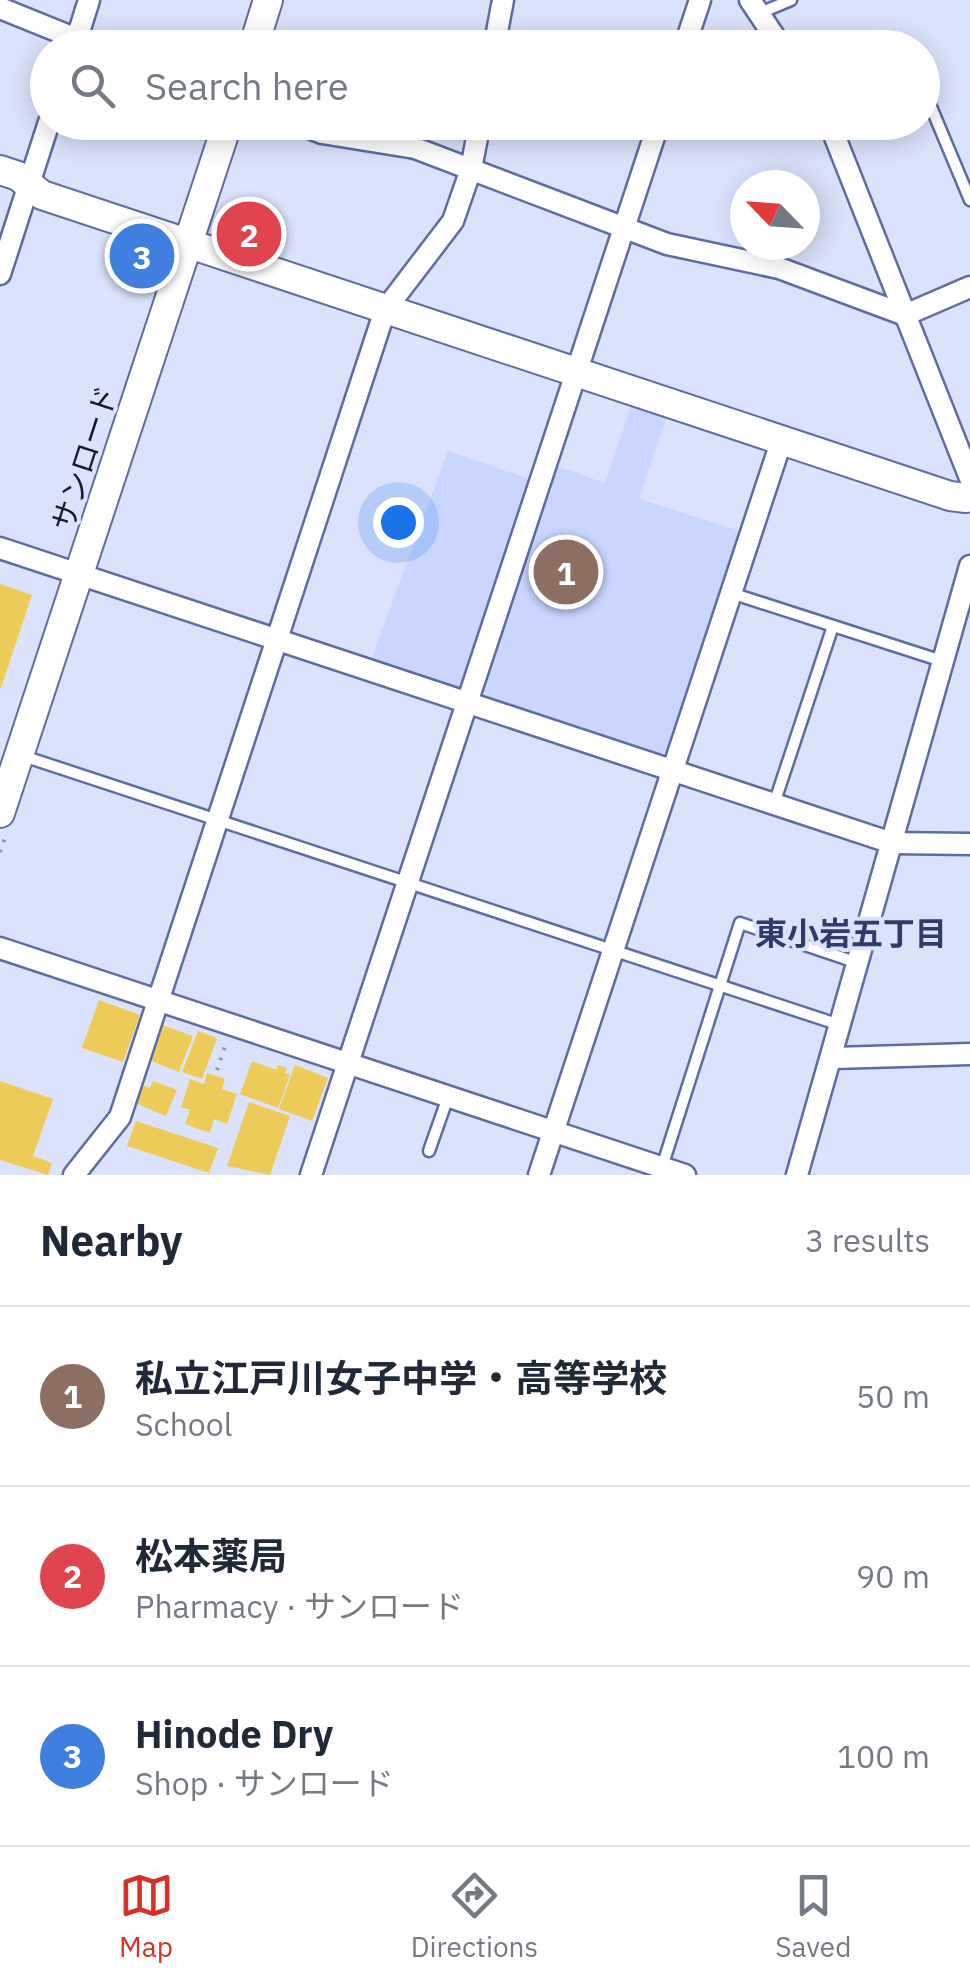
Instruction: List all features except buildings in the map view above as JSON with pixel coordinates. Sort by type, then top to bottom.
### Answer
[{"type":"street","points":[[79,30],[89,0]]},
{"type":"street","points":[[258,30],[268,0]]},
{"type":"street","points":[[497,30],[503,0]]},
{"type":"street","points":[[690,30],[700,0]]},
{"type":"street","points":[[755,6],[770,30]]},
{"type":"street","points":[[0,8],[47,30]]},
{"type":"street","points":[[0,274],[44,140]]},
{"type":"street","name":"サンロード","points":[[0,813],[222,140]]},
{"type":"street","points":[[365,140],[415,148],[667,244],[779,268],[905,315],[970,288]]},
{"type":"street","points":[[74,1175],[120,1118],[386,310],[453,221],[477,140]]},
{"type":"street","points":[[311,1175],[652,140]]},
{"type":"street","points":[[0,170],[18,176],[29,186],[576,373],[950,496],[969,491],[841,140]]},
{"type":"street","points":[[539,1175],[782,439]]},
{"type":"street","points":[[0,548],[892,843],[970,844]]},
{"type":"street","points":[[797,1175],[834,1058],[970,566]]},
{"type":"street","points":[[0,948],[685,1175]]},
{"type":"street","points":[[834,1058],[970,1054]]},
{"type":"lane","points":[[755,6],[791,0]]},
{"type":"lane","points":[[940,128],[970,200]]},
{"type":"lane","points":[[731,593],[942,661]]},
{"type":"lane","points":[[774,804],[834,626]]},
{"type":"lane","points":[[19,755],[842,1026]]},
{"type":"lane","points":[[662,1167],[740,923],[859,963]]},
{"type":"lane","points":[[429,1151],[448,1097]]},
{"type":"shaded area","points":[[632,404],[667,416],[639,499],[741,531],[666,750],[659,755],[487,696],[482,687],[455,688],[371,660],[448,451],[549,486],[556,466],[605,483]]},
{"type":"place","name":"松本薬局","points":[[249,234]]},
{"type":"place","name":"Hinode Dry","points":[[142,256]]},
{"type":"place","name":"私立江戸川女子中学・高等学校","points":[[566,572]]},
{"type":"district","name":"東小岩五丁目","points":[[851,933]]}]
